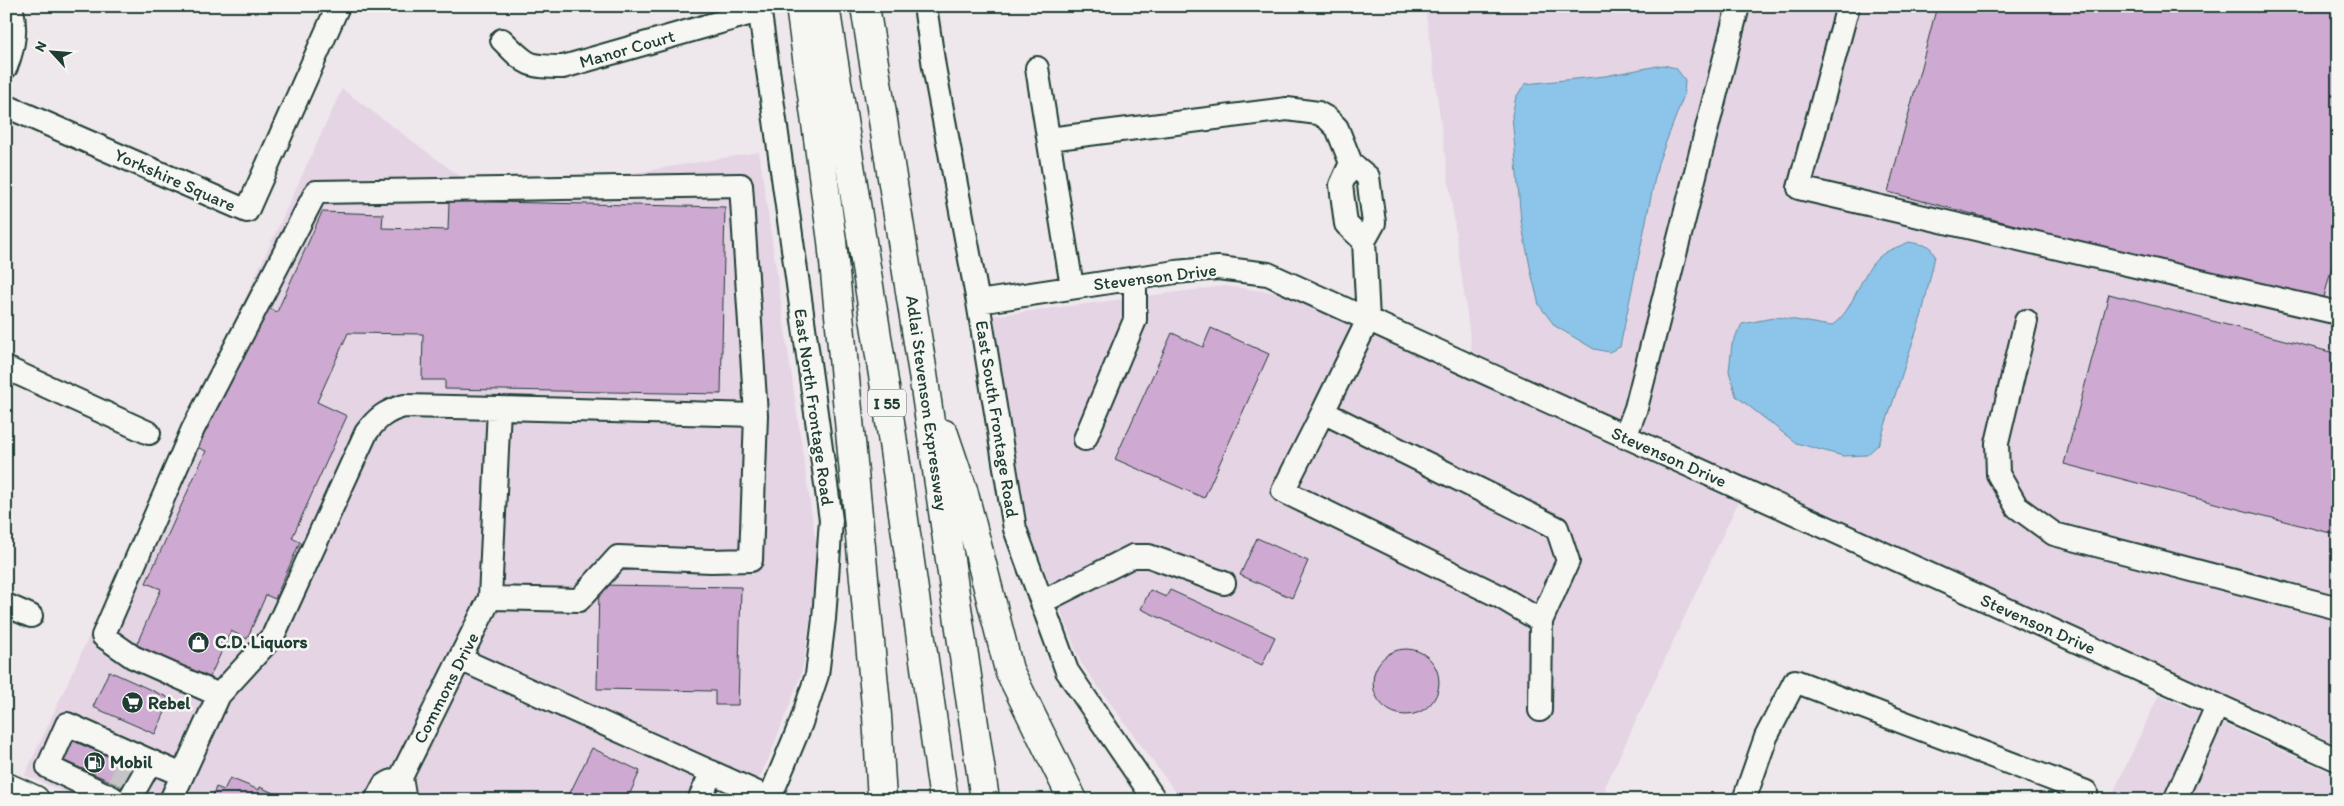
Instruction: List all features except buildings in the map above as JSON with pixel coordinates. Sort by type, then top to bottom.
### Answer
[{"type":"main road","points":[[800,6],[832,240],[877,716],[882,800]]},
{"type":"main road","name":"I 55","points":[[825,6],[886,394],[944,800]]},
{"type":"main road","name":"Adlai Stevenson Expressway","points":[[865,6],[923,374],[984,800]]},
{"type":"main road","points":[[923,374],[963,490],[1009,670],[1073,800]]},
{"type":"main road","points":[[6,787],[35,800]]},
{"type":"street","points":[[6,68],[14,48],[15,21],[10,6]]},
{"type":"street","name":"Yorkshire Square","points":[[6,106],[247,212],[338,6]]},
{"type":"street","name":"East South Frontage Road","points":[[925,6],[934,67],[978,302],[1015,529],[1067,671],[1155,800]]},
{"type":"street","points":[[1625,437],[1636,408],[1738,6]]},
{"type":"street","points":[[1848,6],[1799,188],[2338,313]]},
{"type":"street","name":"Manor Court","points":[[502,40],[525,63],[540,67],[563,67],[759,9]]},
{"type":"street","name":"East North Frontage Road","points":[[759,9],[831,520],[824,619],[817,674],[801,723],[769,799]]},
{"type":"street","points":[[1037,68],[1072,288]]},
{"type":"street","points":[[1049,139],[1287,109],[1318,112],[1327,118],[1336,128],[1351,162],[1368,176],[1374,223],[1364,241],[1368,320],[1283,491],[1499,596],[1541,621]]},
{"type":"street","points":[[219,695],[133,657],[103,636],[192,429],[316,192],[741,185],[756,415],[751,560],[711,561],[618,556],[579,600],[490,598],[499,408]]},
{"type":"street","name":"Stevenson Drive","points":[[978,302],[1135,278],[1218,268],[1268,274],[2338,760]]},
{"type":"street","points":[[1085,439],[1135,320],[1135,278]]},
{"type":"street","points":[[2026,321],[1997,443],[1998,474],[2017,507],[2054,534],[2338,608]]},
{"type":"street","points":[[6,368],[149,433]]},
{"type":"street","points":[[171,800],[219,695],[273,636],[366,433],[375,420],[389,410],[404,406],[756,415]]},
{"type":"street","points":[[1323,412],[1557,528],[1568,561],[1541,621],[1540,710]]},
{"type":"street","points":[[1042,602],[1133,556],[1149,556],[1224,583]]},
{"type":"street","name":"Commons Drive","points":[[402,800],[404,795],[401,777],[490,598]]},
{"type":"street","points":[[6,605],[31,616]]},
{"type":"street","points":[[460,659],[769,799]]},
{"type":"street","points":[[1744,800],[1766,737],[1795,681],[2086,792],[2083,800]]},
{"type":"street","points":[[2177,799],[2217,706]]},
{"type":"street","points":[[35,800],[67,724],[137,760],[182,775]]},
{"type":"street","points":[[48,767],[118,796],[137,760]]},
{"type":"street","points":[[699,800],[712,772]]},
{"type":"street","name":"Commons Drive","points":[[376,800],[384,785],[401,777]]},
{"type":"shaded area","points":[[1425,6],[2338,6],[2338,745],[1662,440],[1472,352]]},
{"type":"shaded area","points":[[342,89],[466,181],[573,183],[759,152],[818,558],[801,675],[770,755],[749,800],[83,800],[25,775]]},
{"type":"shaded area","points":[[1225,286],[1285,294],[1739,500],[1605,787],[1607,800],[1182,800],[1160,771],[1081,663],[1029,529],[992,316]]},
{"type":"shaded area","points":[[2159,695],[2338,776],[2338,800],[2110,800]]},
{"type":"water","points":[[1663,65],[1676,68],[1685,80],[1684,95],[1658,163],[1620,347],[1609,352],[1594,349],[1555,326],[1539,305],[1521,221],[1512,115],[1516,97],[1525,84],[1605,76]]},
{"type":"water","points":[[1909,242],[1929,246],[1935,256],[1922,314],[1879,444],[1867,455],[1843,456],[1796,443],[1736,396],[1729,371],[1732,344],[1742,324],[1778,317],[1831,326],[1847,310],[1862,280],[1875,262],[1886,252]]},
{"type":"tunnel","points":[[119,785],[127,765]]},
{"type":"place","name":"C.D. Liquors","points":[[199,642]]},
{"type":"place","name":"Rebel","points":[[132,703]]},
{"type":"place","name":"Mobil","points":[[94,762]]}]
